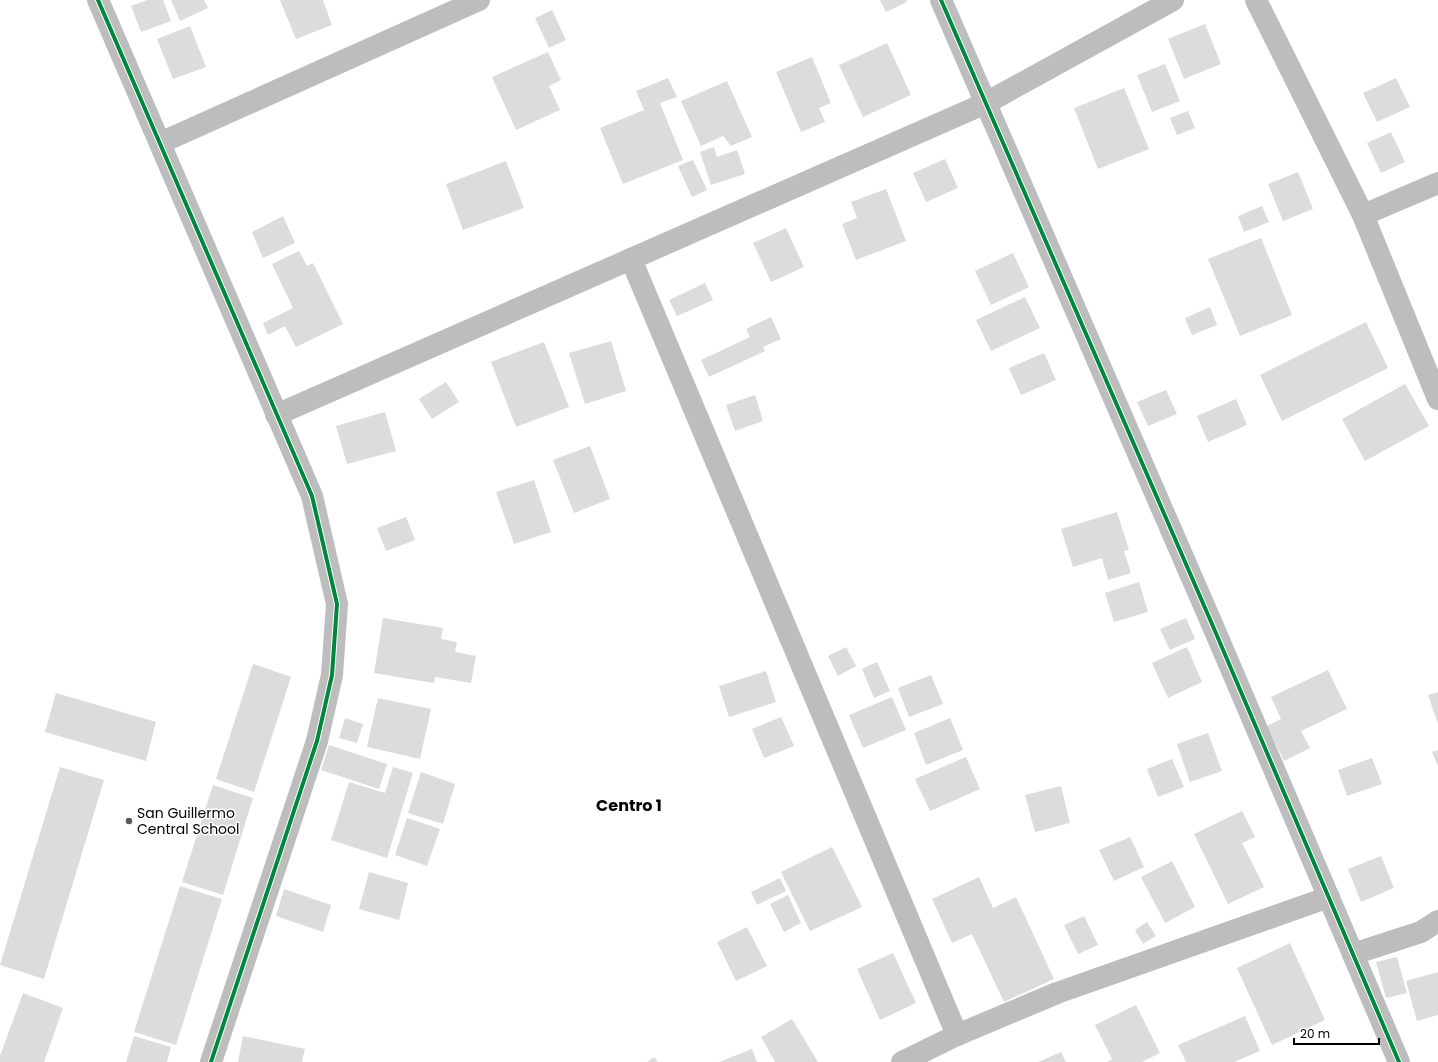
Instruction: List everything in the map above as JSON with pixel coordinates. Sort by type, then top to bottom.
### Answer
[{"type":"street","points":[[98,0],[312,496],[337,604],[332,675],[317,741],[211,1062]]},
{"type":"street","points":[[160,142],[479,0]]},
{"type":"street","points":[[941,0],[1209,617],[1399,1062]]},
{"type":"street","points":[[276,415],[986,103],[1173,0]]},
{"type":"street","points":[[1256,0],[1363,214],[1438,400]]},
{"type":"street","points":[[1363,214],[1438,183]]},
{"type":"street","points":[[631,259],[957,1035]]},
{"type":"street","points":[[902,1062],[957,1035],[1057,993],[1328,898]]},
{"type":"street","points":[[1353,954],[1421,932],[1438,921]]},
{"type":"building","points":[[147,0],[163,0],[171,21],[141,32],[131,6]]},
{"type":"building","points":[[171,0],[204,0],[208,8],[180,21]]},
{"type":"building","points":[[280,0],[323,0],[332,25],[296,39]]},
{"type":"building","points":[[880,0],[906,0],[907,2],[886,12]]},
{"type":"building","points":[[552,10],[566,40],[549,48],[535,18]]},
{"type":"building","points":[[1205,24],[1221,64],[1184,79],[1168,39]]},
{"type":"building","points":[[190,26],[206,67],[173,79],[157,39]]},
{"type":"building","points":[[887,43],[911,95],[863,117],[839,65]]},
{"type":"building","points":[[548,52],[561,80],[549,86],[560,110],[516,130],[492,77]]},
{"type":"building","points":[[812,57],[831,103],[819,108],[825,122],[801,132],[776,72]]},
{"type":"building","points":[[1165,64],[1180,101],[1152,112],[1137,75]]},
{"type":"building","points":[[668,78],[677,97],[660,103],[683,160],[623,184],[600,128],[644,110],[636,91]]},
{"type":"building","points":[[1396,78],[1410,107],[1377,122],[1363,93]]},
{"type":"building","points":[[727,81],[752,137],[731,146],[723,136],[701,146],[681,101]]},
{"type":"building","points":[[1124,88],[1149,149],[1098,169],[1074,108]]},
{"type":"building","points":[[1188,111],[1195,128],[1177,135],[1170,118]]},
{"type":"building","points":[[1391,132],[1405,162],[1381,173],[1367,143]]},
{"type":"building","points":[[714,147],[717,157],[737,150],[745,174],[711,185],[700,152]]},
{"type":"building","points":[[945,159],[958,188],[926,202],[913,173]]},
{"type":"building","points":[[693,160],[707,190],[692,197],[678,166]]},
{"type":"building","points":[[506,161],[524,208],[463,230],[446,184]]},
{"type":"building","points":[[1298,172],[1313,209],[1283,221],[1268,184]]},
{"type":"building","points":[[886,189],[906,241],[856,260],[842,224],[857,218],[851,202]]},
{"type":"building","points":[[1262,206],[1269,222],[1244,232],[1238,216]]},
{"type":"building","points":[[283,216],[295,243],[263,258],[252,232]]},
{"type":"building","points":[[786,228],[804,267],[771,282],[753,243]]},
{"type":"building","points":[[1261,238],[1292,315],[1240,336],[1208,259]]},
{"type":"building","points":[[299,251],[307,266],[313,263],[343,324],[296,347],[285,326],[268,335],[263,323],[293,308],[272,264]]},
{"type":"building","points":[[1013,253],[1029,287],[991,305],[975,271]]},
{"type":"building","points":[[705,283],[713,300],[677,316],[669,300]]},
{"type":"building","points":[[1025,297],[1040,328],[991,351],[976,320]]},
{"type":"building","points":[[1210,307],[1217,325],[1192,335],[1185,318]]},
{"type":"building","points":[[771,317],[781,339],[763,347],[765,351],[709,377],[701,360],[750,337],[746,329]]},
{"type":"building","points":[[1366,322],[1388,368],[1282,421],[1260,375]]},
{"type":"building","points":[[611,341],[626,391],[585,404],[569,353]]},
{"type":"building","points":[[544,342],[569,407],[516,427],[491,362]]},
{"type":"building","points":[[1044,353],[1056,380],[1021,395],[1009,368]]},
{"type":"building","points":[[446,382],[459,402],[432,419],[419,399]]},
{"type":"building","points":[[1405,384],[1429,426],[1365,461],[1342,419]]},
{"type":"building","points":[[1166,390],[1177,414],[1148,426],[1137,402]]},
{"type":"building","points":[[755,395],[763,421],[735,431],[726,405]]},
{"type":"building","points":[[1236,399],[1247,425],[1208,442],[1197,416]]},
{"type":"building","points":[[385,412],[396,451],[347,464],[336,426]]},
{"type":"building","points":[[590,446],[610,499],[574,513],[553,460]]},
{"type":"building","points":[[534,480],[551,532],[514,544],[496,492]]},
{"type":"building","points":[[1117,512],[1129,550],[1124,551],[1131,573],[1108,580],[1102,558],[1073,567],[1061,529]]},
{"type":"building","points":[[406,517],[415,540],[386,551],[377,528]]},
{"type":"building","points":[[1139,582],[1148,612],[1114,622],[1105,593]]},
{"type":"building","points":[[383,618],[443,628],[441,639],[457,642],[455,652],[476,656],[471,683],[435,677],[434,683],[374,673]]},
{"type":"building","points":[[1186,618],[1195,639],[1170,650],[1160,629]]},
{"type":"building","points":[[846,647],[856,666],[838,676],[828,656]]},
{"type":"building","points":[[1187,647],[1202,682],[1168,698],[1152,663]]},
{"type":"building","points":[[877,662],[890,691],[874,698],[862,669]]},
{"type":"building","points":[[253,664],[291,677],[254,792],[216,779]]},
{"type":"building","points":[[1328,670],[1347,709],[1301,731],[1310,748],[1284,761],[1267,726],[1281,719],[1271,697]]},
{"type":"building","points":[[766,671],[776,702],[729,717],[719,686]]},
{"type":"building","points":[[931,675],[943,704],[909,717],[898,688]]},
{"type":"building","points":[[1438,692],[1438,724],[1428,695]]},
{"type":"building","points":[[56,693],[156,722],[146,761],[45,732]]},
{"type":"building","points":[[892,697],[906,730],[863,748],[849,715]]},
{"type":"building","points":[[378,698],[431,709],[420,759],[367,747]]},
{"type":"building","points":[[781,717],[794,746],[764,758],[752,729]]},
{"type":"building","points":[[345,718],[363,724],[357,743],[339,738]]},
{"type":"building","points":[[950,718],[963,750],[926,765],[914,733]]},
{"type":"building","points":[[1208,733],[1222,771],[1190,782],[1177,744]]},
{"type":"building","points":[[329,745],[387,764],[379,789],[321,770]]},
{"type":"building","points":[[1438,750],[1438,766],[1432,752]]},
{"type":"building","points":[[966,757],[980,789],[930,811],[915,779]]},
{"type":"building","points":[[1372,758],[1382,784],[1347,796],[1338,770]]},
{"type":"building","points":[[1172,759],[1184,787],[1158,797],[1147,769]]},
{"type":"building","points":[[60,767],[104,780],[44,979],[0,965]]},
{"type":"building","points":[[393,767],[413,773],[387,858],[331,840],[349,782],[385,793]]},
{"type":"building","points":[[421,772],[455,784],[443,824],[408,813]]},
{"type":"building","points":[[213,785],[253,798],[223,895],[182,882]]},
{"type":"building","points":[[1061,786],[1070,823],[1035,832],[1025,795]]},
{"type":"building","points":[[1242,811],[1255,837],[1242,843],[1264,887],[1228,904],[1194,834]]},
{"type":"building","points":[[407,818],[440,829],[427,866],[395,855]]},
{"type":"building","points":[[1130,837],[1144,867],[1114,881],[1099,850]]},
{"type":"building","points":[[832,847],[862,907],[810,931],[781,872]]},
{"type":"building","points":[[1381,856],[1394,888],[1361,902],[1348,869]]},
{"type":"building","points":[[1172,861],[1195,907],[1165,923],[1141,877]]},
{"type":"building","points":[[369,872],[408,883],[399,920],[359,909]]},
{"type":"building","points":[[979,877],[993,908],[1016,897],[1054,979],[1004,1002],[972,934],[952,943],[932,899]]},
{"type":"building","points":[[780,878],[786,891],[757,905],[751,892]]},
{"type":"building","points":[[180,886],[222,899],[176,1045],[134,1032]]},
{"type":"building","points":[[284,889],[331,905],[323,932],[276,916]]},
{"type":"building","points":[[788,895],[801,923],[784,932],[770,904]]},
{"type":"building","points":[[1084,916],[1098,945],[1078,954],[1064,925]]},
{"type":"building","points":[[1147,922],[1156,936],[1143,944],[1135,930]]},
{"type":"building","points":[[747,927],[767,966],[736,981],[717,942]]},
{"type":"building","points":[[1290,943],[1325,1020],[1272,1045],[1237,968]]},
{"type":"building","points":[[893,953],[916,1003],[880,1020],[857,969]]},
{"type":"building","points":[[1397,957],[1407,993],[1386,998],[1376,962]]},
{"type":"building","points":[[1438,972],[1438,1015],[1417,1021],[1406,981]]},
{"type":"building","points":[[23,993],[63,1008],[44,1062],[0,1062],[0,1056]]},
{"type":"building","points":[[1136,1005],[1160,1053],[1142,1062],[1107,1062],[1112,1059],[1095,1025]]},
{"type":"building","points":[[1245,1016],[1260,1051],[1234,1062],[1186,1062],[1178,1045]]},
{"type":"building","points":[[792,1019],[818,1062],[775,1062],[761,1037]]},
{"type":"building","points":[[134,1036],[171,1047],[167,1062],[126,1062]]},
{"type":"building","points":[[243,1036],[305,1049],[302,1062],[238,1062]]},
{"type":"building","points":[[752,1049],[757,1062],[719,1062]]},
{"type":"building","points":[[1061,1052],[1066,1062],[1038,1062]]},
{"type":"building","points":[[654,1057],[658,1062],[647,1062]]},
{"type":"cycle path","points":[[98,0],[312,496],[337,604],[332,675],[317,741],[211,1062]]},
{"type":"cycle path","points":[[941,0],[1212,624],[1399,1062]]},
{"type":"place","name":"San Guillermo Central School","points":[[129,821]]},
{"type":"district","name":"Centro 1","points":[[629,805]]}]
